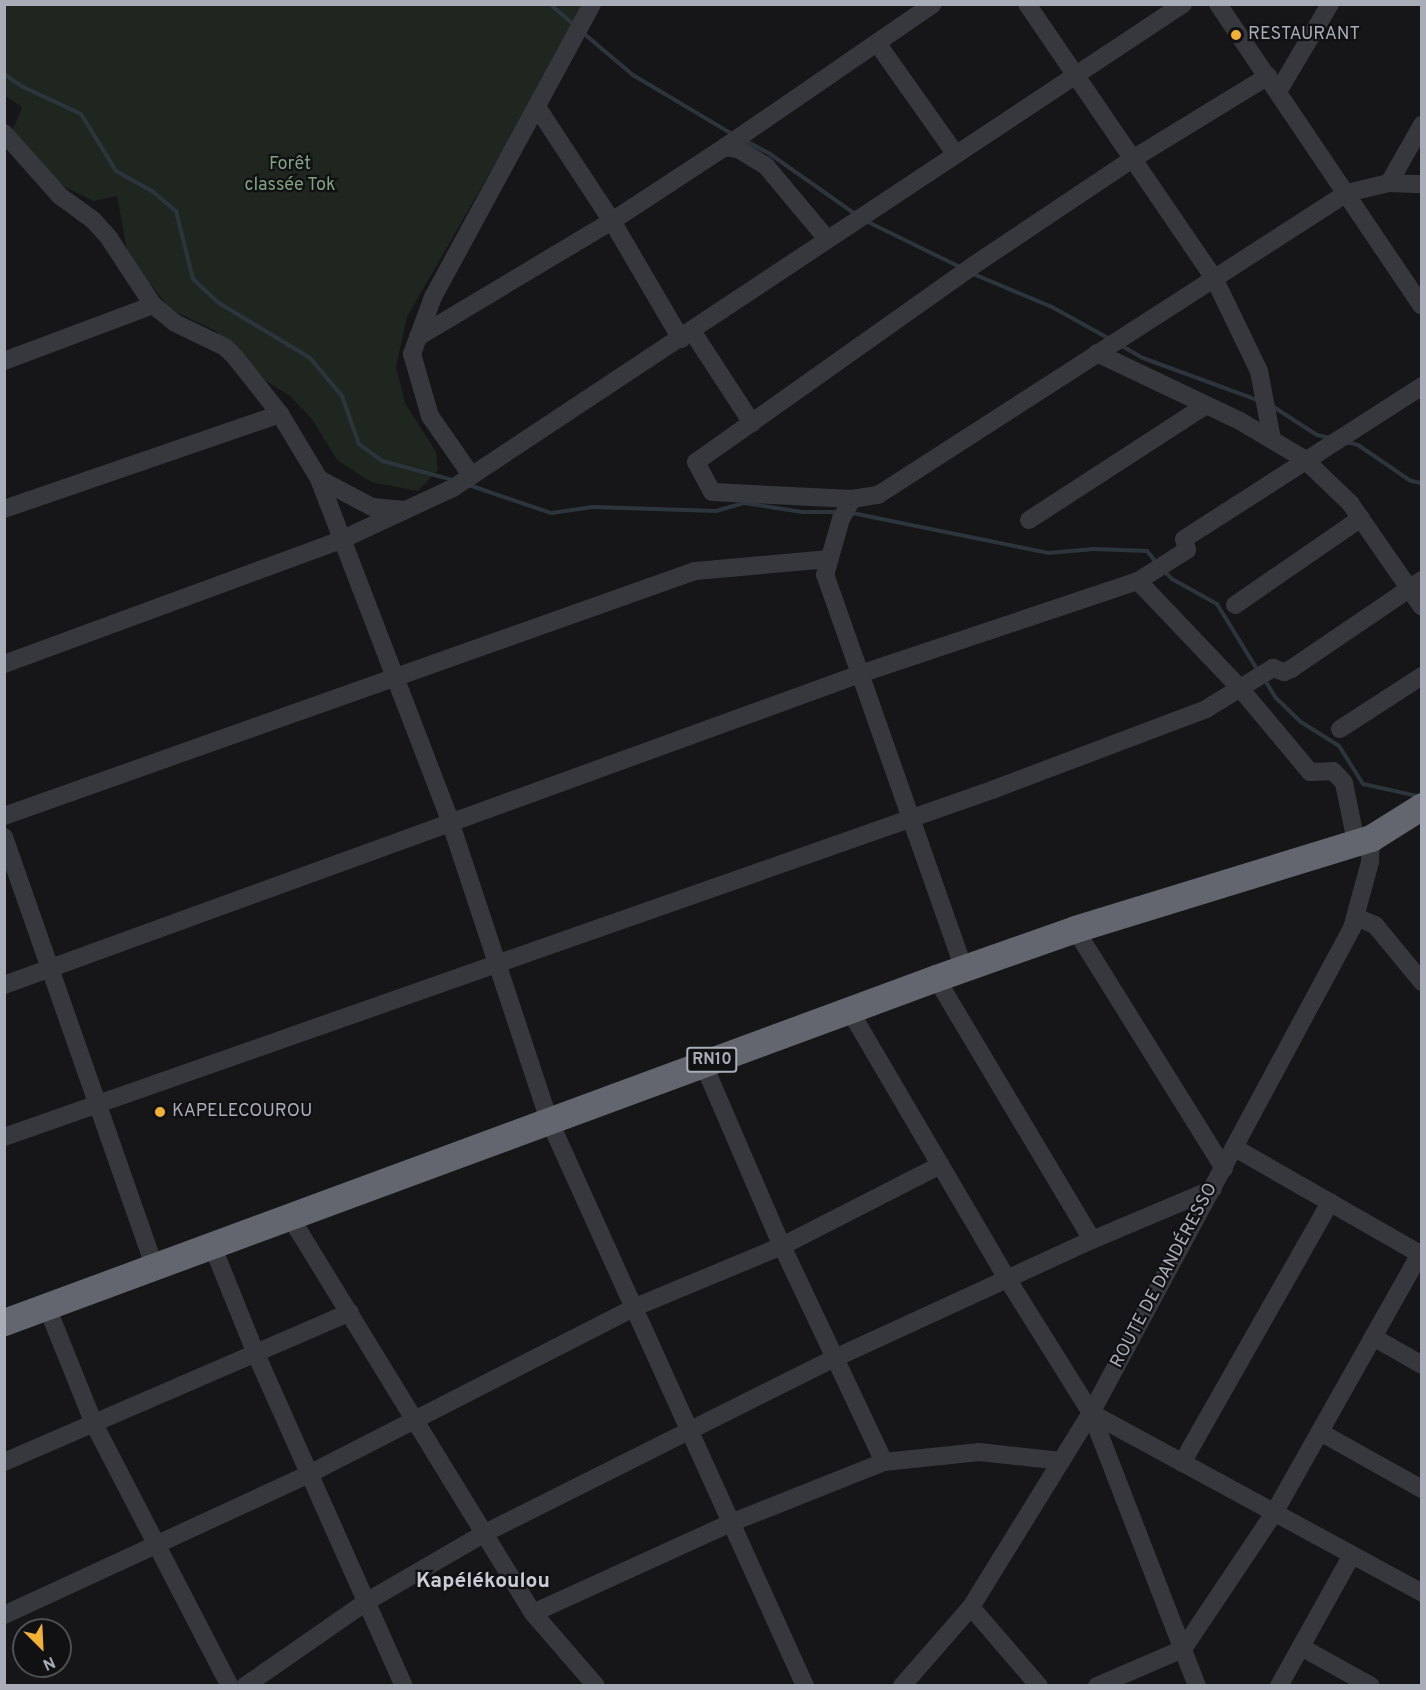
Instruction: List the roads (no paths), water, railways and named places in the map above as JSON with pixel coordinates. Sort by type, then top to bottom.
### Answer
[{"type":"highway","name":"RN10","points":[[4,1322],[936,978],[1075,929],[1363,840],[1422,806]]},
{"type":"street","points":[[470,476],[430,416],[412,354],[433,297],[592,4]]},
{"type":"street","points":[[418,337],[612,221],[725,147],[933,4]]},
{"type":"street","points":[[1028,4],[1131,160],[1214,278],[1259,371],[1272,439]]},
{"type":"street","points":[[4,664],[343,539],[453,488],[687,335],[1074,74],[1183,4]]},
{"type":"street","points":[[1218,4],[1274,83],[1422,306]]},
{"type":"street","points":[[1330,4],[1274,83],[1131,160],[974,265],[696,462],[712,492],[847,507],[878,495],[1347,193],[1389,183],[1422,184]]},
{"type":"street","points":[[877,43],[955,153]]},
{"type":"street","points":[[537,107],[687,335],[752,423]]},
{"type":"street","points":[[1389,183],[1422,125]]},
{"type":"street","points":[[4,133],[60,196],[93,220],[110,238],[153,305],[175,323],[225,347],[280,414],[319,479],[450,821],[549,1120],[633,1308],[733,1522],[805,1686]]},
{"type":"street","points":[[725,147],[738,149],[766,166],[827,239]]},
{"type":"street","points":[[4,361],[153,305]]},
{"type":"street","points":[[1097,353],[1206,405],[1272,439],[1304,459],[1350,502],[1415,584],[1422,607]]},
{"type":"street","points":[[4,985],[450,821],[860,674],[1154,572],[1187,550],[1184,539],[1304,459],[1422,386]]},
{"type":"street","points":[[1029,520],[1206,405]]},
{"type":"street","points":[[4,509],[280,414]]},
{"type":"street","points":[[319,479],[372,507],[407,510]]},
{"type":"street","points":[[847,507],[825,575],[964,969]]},
{"type":"street","points":[[1235,605],[1361,518]]},
{"type":"street","points":[[4,816],[695,571],[829,559]]},
{"type":"street","points":[[1154,572],[1246,683]]},
{"type":"street","points":[[4,1137],[496,962],[911,818],[1206,710],[1273,668],[1284,672],[1291,669],[1415,584]]},
{"type":"street","points":[[1341,729],[1422,676]]},
{"type":"street","name":"ROUTE DE DANDÉRESSO","points":[[902,1686],[971,1606],[1091,1413],[1235,1148],[1356,917],[1370,862],[1344,783],[1333,771],[1310,772],[1246,683]]},
{"type":"street","points":[[4,837],[154,1266]]},
{"type":"street","points":[[1356,917],[1375,925],[1422,982]]},
{"type":"street","points":[[1075,929],[1224,1168]]},
{"type":"street","points":[[936,978],[1092,1239]]},
{"type":"street","points":[[850,1011],[939,1165],[1091,1413],[1197,1686]]},
{"type":"street","points":[[704,1064],[782,1246],[884,1462]]},
{"type":"street","points":[[1097,1686],[1184,1649],[1274,1513],[1421,1254],[1235,1148]]},
{"type":"street","points":[[4,1615],[155,1542],[309,1474],[416,1417],[633,1308],[782,1246],[939,1165]]},
{"type":"street","points":[[245,1686],[366,1602],[485,1533],[835,1358],[1008,1280],[1092,1239],[1213,1189]]},
{"type":"street","points":[[1182,1462],[1330,1202]]},
{"type":"street","points":[[289,1215],[416,1417],[533,1613],[596,1686]]},
{"type":"street","points":[[212,1245],[256,1354],[404,1686]]},
{"type":"street","points":[[46,1307],[94,1424],[230,1686]]},
{"type":"street","points":[[4,1462],[350,1312]]},
{"type":"street","points":[[1373,1337],[1422,1365]]},
{"type":"street","points":[[1091,1413],[1422,1593]]},
{"type":"street","points":[[1320,1432],[1422,1489]]},
{"type":"street","points":[[533,1613],[733,1522],[884,1462],[979,1452],[1062,1461]]},
{"type":"street","points":[[1279,1686],[1352,1555]]},
{"type":"street","points":[[971,1606],[1039,1686]]},
{"type":"street","points":[[1301,1647],[1371,1686]]},
{"type":"waterway","points":[[550,4],[574,25]]},
{"type":"waterway","points":[[582,32],[633,75],[732,134]]},
{"type":"waterway","points":[[4,74],[21,86],[81,114],[116,171],[152,191],[176,211],[193,279],[219,303],[310,358],[342,396],[359,444],[382,461],[453,480]]},
{"type":"waterway","points":[[744,140],[770,154],[855,214]]},
{"type":"waterway","points":[[866,221],[962,268]]},
{"type":"waterway","points":[[971,273],[1052,307],[1110,339]]},
{"type":"waterway","points":[[1122,346],[1143,358],[1260,401]]},
{"type":"waterway","points":[[1272,406],[1317,435],[1330,438]]},
{"type":"waterway","points":[[1346,442],[1358,445],[1411,481],[1422,483]]},
{"type":"waterway","points":[[469,485],[551,513],[593,507],[716,511],[744,503],[802,512],[839,512]]},
{"type":"waterway","points":[[852,513],[1048,553],[1094,549],[1147,551],[1156,562]]},
{"type":"waterway","points":[[1163,570],[1172,579],[1217,604],[1258,671]]},
{"type":"waterway","points":[[1264,679],[1276,698],[1301,722],[1339,746],[1363,784],[1417,796]]},
{"type":"place","name":"RESTAURANT","points":[[1236,35]]},
{"type":"place","name":"KAPELECOUROU","points":[[160,1112]]},
{"type":"district","name":"Kapélékoulou","points":[[483,1582]]},
{"type":"park label","name":"Forêt classée Tok","points":[[290,176]]}]
